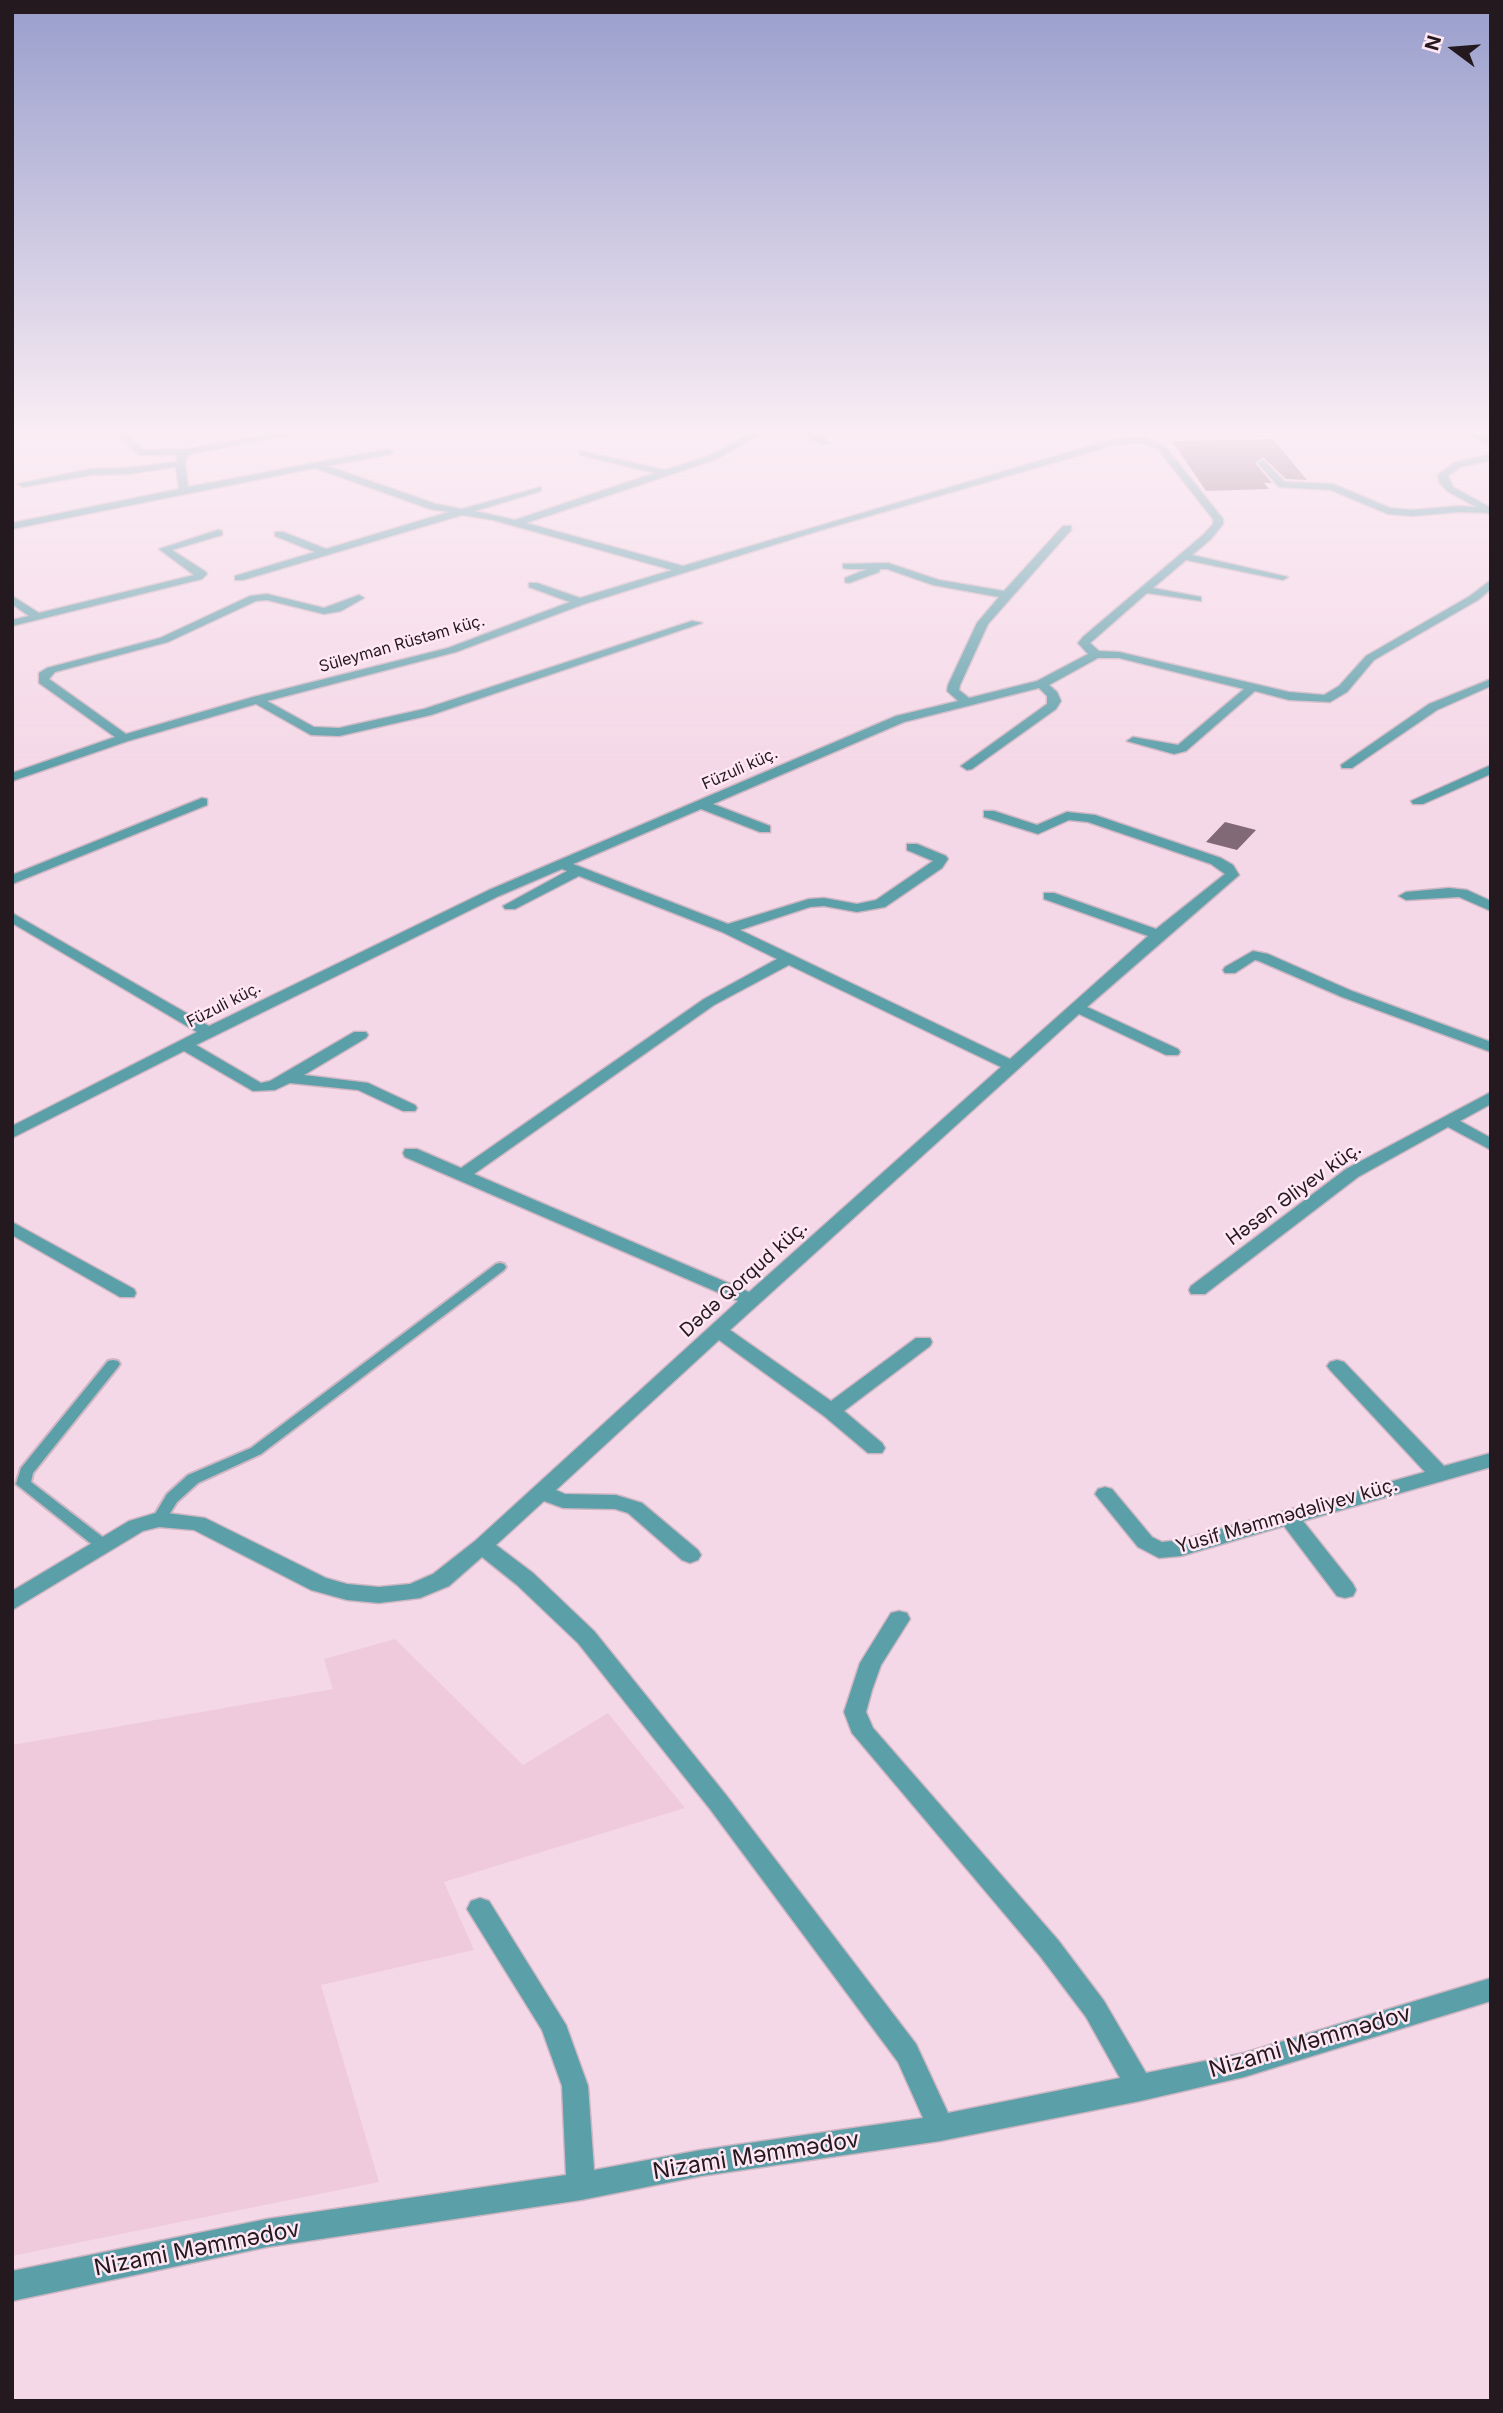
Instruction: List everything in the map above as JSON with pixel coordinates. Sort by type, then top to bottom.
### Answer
[{"type":"street","points":[[12,623],[202,574],[164,549],[172,547]]},
{"type":"street","points":[[311,547],[325,552]]},
{"type":"street","points":[[239,578],[344,547]]},
{"type":"street","points":[[604,547],[684,570]]},
{"type":"street","name":"Süleyman Rüstəm küç.","points":[[12,777],[124,738],[257,700],[452,650],[580,602],[758,547]]},
{"type":"street","points":[[965,701],[953,691],[954,685],[983,622],[1050,547]]},
{"type":"street","name":"Süleyman Rüstəm küç.","points":[[1096,654],[1084,643],[1087,639],[1195,547]]},
{"type":"street","points":[[1185,556],[1283,577]]},
{"type":"street","points":[[847,566],[888,566],[937,583],[1006,595]]},
{"type":"street","points":[[849,580],[888,566]]},
{"type":"street","points":[[1096,654],[1135,658],[1305,699],[1326,699],[1335,696],[1370,658],[1474,598],[1491,583]]},
{"type":"street","points":[[533,585],[580,602]]},
{"type":"street","points":[[1146,590],[1197,599]]},
{"type":"street","points":[[124,738],[43,680],[43,675],[51,670],[164,640],[254,598],[267,597],[324,611],[359,598]]},
{"type":"street","points":[[12,599],[38,617]]},
{"type":"street","points":[[257,700],[311,731],[338,732],[427,712],[696,623]]},
{"type":"street","name":"Füzuli küç.","points":[[12,1133],[411,932],[561,864],[901,719],[1041,684],[1055,679],[1096,654]]},
{"type":"street","points":[[1347,765],[1433,707],[1491,682]]},
{"type":"street","points":[[967,766],[1052,706],[1054,695],[1041,684]]},
{"type":"street","points":[[1133,741],[1174,750],[1182,748],[1253,687]]},
{"type":"street","points":[[1418,801],[1491,769]]},
{"type":"street","points":[[12,880],[202,802]]},
{"type":"street","points":[[704,805],[765,829]]},
{"type":"street","name":"Dədə Qorqud küç.","points":[[12,1602],[136,1526],[159,1519],[198,1522],[319,1584],[347,1592],[412,1592],[441,1580],[542,1493],[751,1300],[1158,935],[1232,875],[1228,867],[1076,814],[1038,830],[989,814]]},
{"type":"street","points":[[727,929],[810,902],[857,908],[880,904],[937,865],[940,859],[912,847]]},
{"type":"street","points":[[561,864],[727,929],[1013,1067]]},
{"type":"street","points":[[510,906],[576,872]]},
{"type":"street","points":[[1406,896],[1462,893],[1491,907]]},
{"type":"street","points":[[1049,896],[1158,935]]},
{"type":"street","points":[[12,917],[20,929],[209,1033]]},
{"type":"street","points":[[1230,970],[1253,955],[1263,957],[1347,994],[1491,1046]]},
{"type":"street","points":[[461,1175],[709,1002],[790,958]]},
{"type":"street","points":[[1077,1008],[1172,1052]]},
{"type":"street","points":[[185,1045],[259,1088],[275,1085],[289,1078],[360,1035]]},
{"type":"street","points":[[289,1078],[362,1086],[409,1108]]},
{"type":"street","name":"Həsən Əliyev küç.","points":[[1198,1290],[1352,1173],[1450,1122],[1491,1097]]},
{"type":"street","points":[[1450,1122],[1491,1145]]},
{"type":"street","points":[[411,1153],[751,1300]]},
{"type":"street","points":[[12,1227],[127,1293]]},
{"type":"street","points":[[718,1330],[831,1411],[875,1448]]},
{"type":"street","points":[[831,1411],[923,1342]]},
{"type":"street","points":[[1337,1366],[1438,1473]]},
{"type":"street","name":"Yusif Məmmədəliyev küç.","points":[[1105,1494],[1145,1542],[1159,1549],[1181,1548],[1491,1460]]},
{"type":"street","points":[[542,1493],[563,1501],[615,1502],[635,1508],[690,1555]]},
{"type":"street","points":[[1289,1518],[1345,1590]]},
{"type":"street","points":[[482,1546],[525,1579],[586,1637],[718,1802],[907,2053],[927,2092],[940,2128]]},
{"type":"street","points":[[899,1619],[871,1663],[861,1690],[855,1712],[864,1733],[1049,1948],[1095,2009],[1140,2088]]},
{"type":"street","points":[[480,1909],[553,2025],[575,2086],[581,2186]]},
{"type":"street","name":"Nizami Məmmədov","points":[[12,2286],[199,2245],[581,2186],[701,2163],[940,2128],[1140,2088],[1244,2065],[1491,1989]]},
{"type":"lane","points":[[159,1519],[172,1498],[193,1479],[256,1451],[500,1268]]},
{"type":"lane","points":[[104,1546],[23,1484],[26,1472],[113,1364]]},
{"type":"shaded area","points":[[395,1639],[523,1765],[608,1713],[685,1808],[444,1882],[474,1950],[321,1985],[379,2182],[12,2256],[12,1745],[333,1689],[324,1659]]},
{"type":"building","points":[[1225,822],[1256,830],[1237,850],[1206,842]]}]
